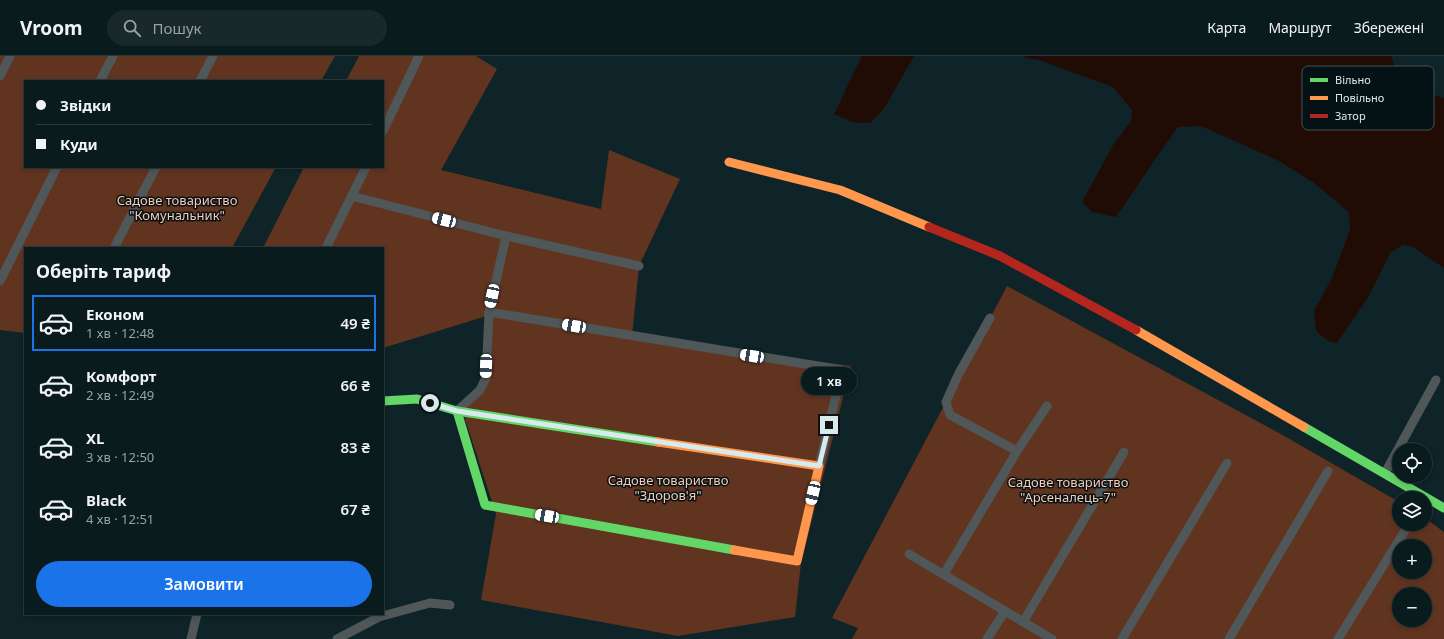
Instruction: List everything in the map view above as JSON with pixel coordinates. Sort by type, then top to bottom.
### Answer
[{"type":"street","points":[[0,76],[10,56]]},
{"type":"street","points":[[101,80],[113,56]]},
{"type":"street","points":[[201,80],[213,56]]},
{"type":"street","points":[[384,129],[419,56]]},
{"type":"street","points":[[729,162],[840,190],[1000,256],[1154,340],[1444,508]]},
{"type":"street","points":[[0,281],[56,168]]},
{"type":"street","points":[[115,247],[155,168]]},
{"type":"street","points":[[326,247],[366,168]]},
{"type":"street","points":[[352,196],[506,236],[639,266]]},
{"type":"street","points":[[457,411],[480,390],[486,378],[489,312],[506,236]]},
{"type":"street","points":[[457,411],[485,505],[797,561],[842,370],[489,312]]},
{"type":"street","points":[[990,318],[958,375],[946,402],[950,415],[1017,451]]},
{"type":"street","points":[[1385,473],[1436,380]]},
{"type":"street","points":[[384,401],[417,400],[457,411],[819,466]]},
{"type":"street","points":[[944,574],[1017,451],[1047,406]]},
{"type":"street","points":[[1023,622],[1124,452]]},
{"type":"street","points":[[1122,639],[1227,463]]},
{"type":"street","points":[[1229,639],[1328,471]]},
{"type":"street","points":[[1338,639],[1404,531]]},
{"type":"street","points":[[909,554],[1052,639]]},
{"type":"street","points":[[337,639],[379,618],[430,603],[450,605]]},
{"type":"street","points":[[987,639],[1005,611]]},
{"type":"street","points":[[191,639],[197,615]]},
{"type":"green space","name":"Садове товариство \"Комунальник\"","points":[[0,56],[335,56],[322,80],[24,80],[24,168],[275,168],[233,247],[24,247],[24,333],[0,330]]},
{"type":"green space","name":"Садове товариство \"Здоров'я\"","points":[[359,56],[476,56],[497,69],[441,170],[601,209],[609,150],[680,179],[639,266],[632,336],[851,366],[801,563],[795,617],[678,636],[481,600],[496,514],[461,407],[489,382],[493,314],[384,348],[384,247],[264,247],[303,168],[384,168],[384,80],[347,80]]},
{"type":"green space","name":"Садове товариство \"Арсеналець-7\"","points":[[1007,286],[1279,433],[1392,498],[1392,531],[1432,531],[1432,523],[1444,532],[1444,639],[852,639],[858,628],[832,618]]},
{"type":"shaded area","points":[[862,56],[914,56],[885,107],[871,123],[855,123],[834,114]]},
{"type":"shaded area","points":[[1023,56],[1391,56],[1394,66],[1302,66],[1302,130],[1434,130],[1434,95],[1444,98],[1444,268],[1411,246],[1403,245],[1391,252],[1369,296],[1337,343],[1328,341],[1316,331],[1314,311],[1332,278],[1350,230],[1349,212],[1314,183],[1279,161],[1201,126],[1178,127],[1116,217],[1092,212],[1082,202],[1113,145],[1131,121],[1132,110],[1113,87],[1039,60],[1026,58]]},
{"type":"traffic: fast","points":[[384,401],[417,399],[457,411],[658,442]]},
{"type":"traffic: fast","points":[[457,411],[485,505],[734,550]]},
{"type":"traffic: fast","points":[[1304,427],[1444,508]]},
{"type":"traffic: slow","points":[[729,162],[840,190],[929,227]]},
{"type":"traffic: slow","points":[[1136,330],[1304,427]]},
{"type":"traffic: slow","points":[[658,442],[819,466],[797,561],[734,550]]},
{"type":"traffic: jam","points":[[929,227],[1000,256],[1136,330]]},
{"type":"route","points":[[430,403],[457,411],[819,466],[829,425]]}]
